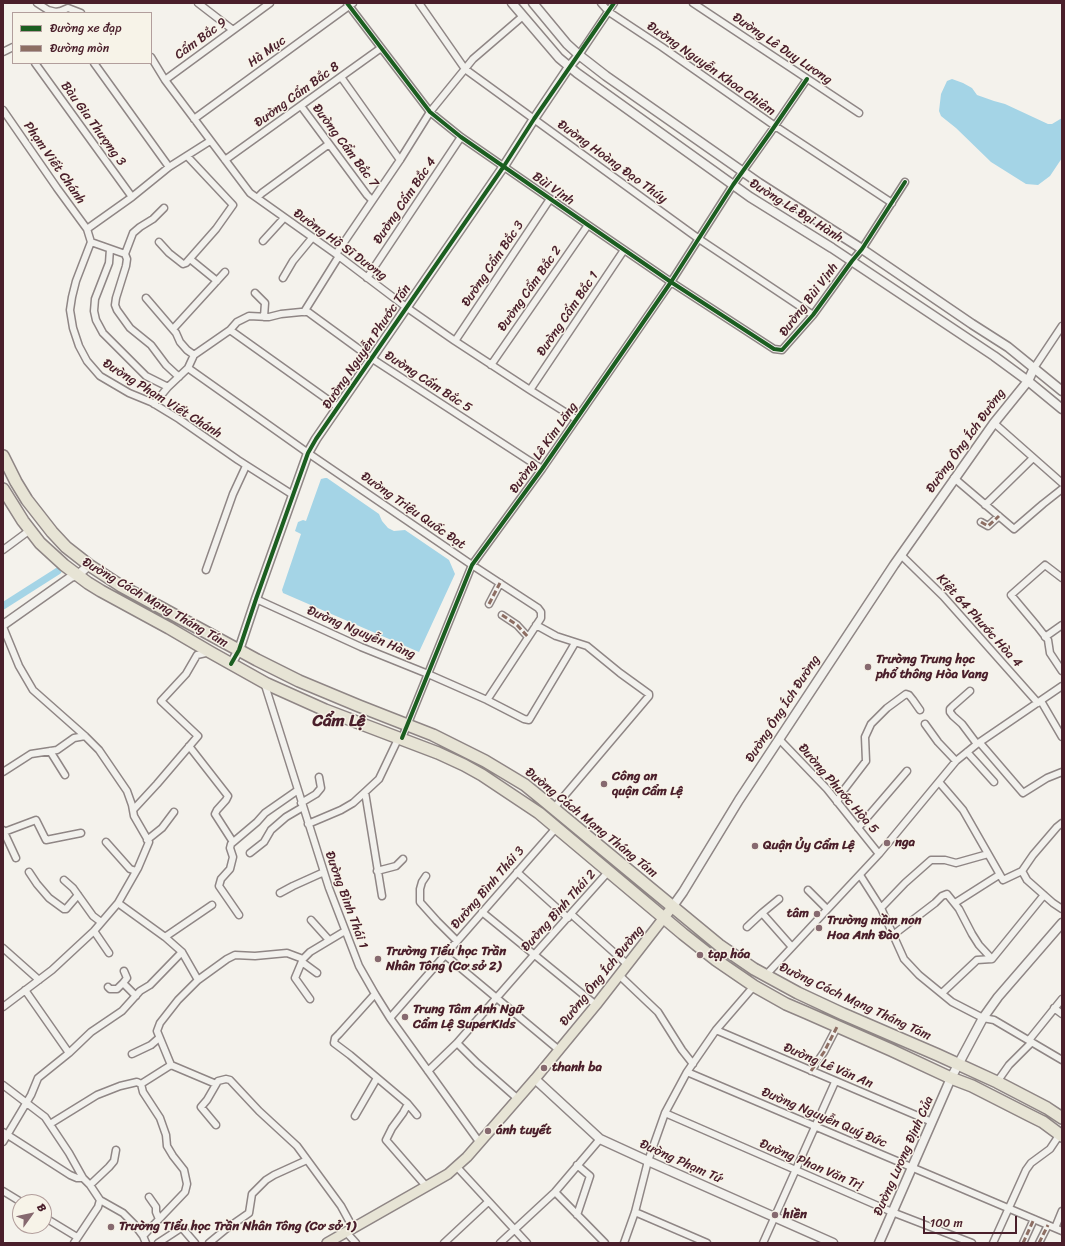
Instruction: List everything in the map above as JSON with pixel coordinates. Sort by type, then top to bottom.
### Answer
[{"type":"highway","name":"Đường Cách Mạng Tháng Tám","points":[[3,456],[27,500],[52,532],[66,547],[120,586],[286,674],[324,692],[408,724],[485,761],[525,785],[719,945],[765,976],[843,1014],[997,1082],[1047,1108],[1062,1118]]},
{"type":"highway","name":"Đường Cách Mạng Tháng Tám","points":[[3,489],[22,521],[52,554],[101,591],[264,682],[325,710],[444,755],[482,775],[539,813],[608,872],[716,960],[754,986],[786,1004],[972,1086],[1043,1122],[1061,1135]]},
{"type":"main road","name":"Đường Lê Đại Hành","points":[[512,3],[569,67],[733,185],[852,261],[994,356],[1062,409]]},
{"type":"main road","name":"Đường Lê Đại Hành","points":[[533,3],[567,44],[606,76],[743,172],[862,249],[1008,347],[1062,391]]},
{"type":"main road","name":"Đường Nguyễn Phước Tấn","points":[[231,664],[239,650],[308,453],[316,439],[504,166],[534,118],[579,55]]},
{"type":"main road","name":"Đường Ông Ích Đường","points":[[327,1243],[448,1174],[457,1167],[518,1099],[596,1005],[683,892],[739,800],[901,555],[994,423],[1028,381],[1034,368]]},
{"type":"main road","points":[[3,626],[71,577],[78,575],[89,565]]},
{"type":"main road","name":"Đường Lương Định Của","points":[[879,1243],[951,1078],[983,1018],[998,997],[1062,923]]},
{"type":"main road","name":"Đường Phạm Tứ","points":[[535,1079],[600,1139],[833,1243]]},
{"type":"street","points":[[37,3],[48,10],[56,12],[62,12],[68,8],[78,12]]},
{"type":"street","points":[[198,3],[233,30]]},
{"type":"street","name":"Cẩm Bắc 9","points":[[165,80],[270,3]]},
{"type":"street","name":"Đường Hoàng Đạo Thúy","points":[[419,3],[465,69],[699,239],[813,315]]},
{"type":"street","name":"Đường Nguyễn Khoa Chiêm","points":[[601,3],[608,12],[662,47],[775,126],[892,203]]},
{"type":"street","points":[[579,55],[614,3]]},
{"type":"street","name":"Đường Lê Duy Lương","points":[[693,3],[806,80],[858,113]]},
{"type":"street","name":"Bùi Vịnh","points":[[350,4],[381,48],[430,112],[461,137],[671,282],[774,349],[782,350]]},
{"type":"street","name":"Hà Mục","points":[[194,119],[350,4]]},
{"type":"street","points":[[154,404],[168,387],[188,368],[194,355],[230,330],[237,322],[249,316],[269,317],[281,314],[304,312],[337,255],[430,112],[473,60],[523,16]]},
{"type":"street","points":[[3,52],[12,48]]},
{"type":"street","name":"Đường Cẩm Bắc 8","points":[[225,160],[381,48]]},
{"type":"street","name":"Đường Hồ Sĩ Dương","points":[[152,60],[165,80],[250,193],[455,341],[576,419]]},
{"type":"street","name":"Bàu Gia Thượng 3","points":[[36,64],[132,197]]},
{"type":"street","points":[[95,64],[169,167]]},
{"type":"street","points":[[342,77],[400,160]]},
{"type":"street","name":"Đường Lê Kim Lăng","points":[[308,824],[341,810],[353,803],[379,779],[408,724],[472,565],[542,469],[671,282],[733,185],[806,80]]},
{"type":"street","name":"Đường Cẩm Bắc 7","points":[[301,106],[372,200]]},
{"type":"street","name":"Phạm Viết Chánh","points":[[3,110],[87,229]]},
{"type":"street","name":"Đường Cẩm Bắc 4","points":[[367,278],[461,137]]},
{"type":"street","points":[[125,254],[91,242],[87,229],[132,197],[169,167],[210,141]]},
{"type":"street","points":[[256,198],[329,144]]},
{"type":"street","points":[[159,242],[184,264],[186,263],[216,228],[233,205],[187,156]]},
{"type":"street","name":"Đường Bùi Vịnh","points":[[782,350],[813,315],[862,249],[905,182]]},
{"type":"street","name":"Đường Cẩm Bắc 3","points":[[455,341],[550,199]]},
{"type":"street","points":[[164,208],[131,236],[125,254],[126,266],[116,298],[116,305],[117,310],[130,328],[150,345],[166,366],[178,377]]},
{"type":"street","points":[[263,241],[284,218]]},
{"type":"street","name":"Đường Cẩm Bắc 2","points":[[491,365],[588,225]]},
{"type":"street","points":[[283,278],[293,261],[312,238]]},
{"type":"street","name":"Đường Phạm Viết Chánh","points":[[91,242],[76,281],[70,310],[79,346],[87,361],[100,376],[129,393],[154,404],[179,419],[246,466],[293,495]]},
{"type":"street","points":[[110,249],[108,263],[95,299],[94,311],[96,320],[103,333],[146,376],[168,387]]},
{"type":"street","name":"Đường Cẩm Bắc 1","points":[[530,390],[624,250]]},
{"type":"street","points":[[190,259],[217,281]]},
{"type":"street","points":[[173,329],[225,272]]},
{"type":"street","points":[[256,293],[265,303],[264,317]]},
{"type":"street","points":[[146,298],[173,329],[186,350],[194,355]]},
{"type":"street","name":"Đường Cẩm Bắc 5","points":[[304,312],[308,312],[371,358],[542,469]]},
{"type":"street","points":[[1034,368],[1062,326]]},
{"type":"street","points":[[230,330],[338,407]]},
{"type":"street","name":"Đường Triệu Quốc Đạt","points":[[188,368],[308,453],[472,565],[538,608],[541,612],[541,618],[487,700]]},
{"type":"street","points":[[994,423],[1062,483]]},
{"type":"street","points":[[985,505],[1033,458]]},
{"type":"street","points":[[206,570],[228,508],[246,466]]},
{"type":"street","points":[[954,478],[1014,529],[1062,489]]},
{"type":"street","points":[[981,522],[988,526],[999,516]]},
{"type":"street","points":[[3,550],[30,530]]},
{"type":"street","name":"Kiệt 64 Phước Hòa 4","points":[[901,555],[943,596],[1040,702],[1062,737]]},
{"type":"street","points":[[1062,578],[1044,564],[1011,596],[1048,640],[1050,653],[1062,671]]},
{"type":"street","points":[[489,604],[500,583]]},
{"type":"street","name":"Đường Nguyễn Hàng","points":[[256,599],[361,647],[428,674],[529,720],[575,642]]},
{"type":"street","points":[[502,616],[517,625],[528,637]]},
{"type":"street","points":[[536,625],[556,636],[587,646],[620,673],[648,693],[649,696],[554,808]]},
{"type":"street","points":[[1045,636],[1062,625]]},
{"type":"street","points":[[3,626],[20,666],[33,690],[99,750],[127,791],[134,816],[148,841]]},
{"type":"street","points":[[133,810],[198,736],[161,701],[186,674],[197,655],[210,652]]},
{"type":"street","name":"Đường Bình Thái 1","points":[[264,682],[324,872],[359,966],[390,1018],[480,1143]]},
{"type":"street","points":[[765,976],[879,854],[956,761],[1062,686]]},
{"type":"street","points":[[970,691],[950,709],[950,712],[1023,793],[1047,778],[1062,772]]},
{"type":"street","points":[[837,802],[843,791],[866,761],[865,737],[871,724],[887,708],[906,694],[909,695],[920,710]]},
{"type":"street","points":[[925,724],[938,742],[956,761]]},
{"type":"street","points":[[3,772],[31,754],[57,750],[74,738],[85,736]]},
{"type":"street","name":"Đường Phước Hòa 5","points":[[779,739],[827,789],[879,854]]},
{"type":"street","points":[[189,746],[228,796],[216,810],[215,814],[233,842]]},
{"type":"street","points":[[50,751],[65,775]]},
{"type":"street","points":[[967,752],[994,782]]},
{"type":"street","points":[[858,828],[907,771]]},
{"type":"street","points":[[250,853],[264,842],[271,830],[316,794],[321,788],[319,778]]},
{"type":"street","points":[[939,782],[963,810],[1003,880],[1022,871],[1057,827],[1062,823]]},
{"type":"street","points":[[239,915],[220,888],[219,884],[221,879],[230,869],[233,857],[230,844],[257,822],[265,813],[298,790]]},
{"type":"street","points":[[365,792],[382,896]]},
{"type":"street","points":[[3,1007],[52,970],[102,922],[118,903],[136,871],[148,841],[162,828],[174,812]]},
{"type":"street","points":[[16,858],[3,831],[36,820],[46,840],[81,833]]},
{"type":"street","name":"Đường Bình Thái 3","points":[[390,1018],[556,828]]},
{"type":"street","points":[[106,842],[130,869],[136,871]]},
{"type":"street","points":[[881,908],[931,860],[945,860],[956,863],[988,854]]},
{"type":"street","points":[[377,871],[396,866],[403,859]]},
{"type":"street","points":[[1022,871],[1027,880],[1062,909]]},
{"type":"street","points":[[29,872],[44,894],[64,909],[78,895]]},
{"type":"street","points":[[280,893],[324,872]]},
{"type":"street","points":[[517,872],[628,965]]},
{"type":"street","name":"Đường Bình Thái 2","points":[[428,1071],[458,1043],[608,872]]},
{"type":"street","points":[[860,875],[881,908],[904,959],[919,974],[952,1002],[983,1018],[994,1020],[1062,1060]]},
{"type":"street","points":[[955,903],[999,875]]},
{"type":"street","points":[[426,876],[420,889],[420,902],[457,941]]},
{"type":"street","points":[[64,880],[73,888],[94,916],[102,922]]},
{"type":"street","points":[[808,890],[827,909]]},
{"type":"street","points":[[893,935],[942,896],[948,894],[955,903],[976,940],[992,959]]},
{"type":"street","points":[[942,993],[977,960],[992,959],[1044,895]]},
{"type":"street","points":[[747,926],[779,899]]},
{"type":"street","points":[[118,903],[165,937],[182,952],[198,980]]},
{"type":"street","points":[[165,937],[212,905]]},
{"type":"street","points":[[482,912],[596,1005]]},
{"type":"street","points":[[762,913],[792,947]]},
{"type":"street","points":[[311,920],[329,940]]},
{"type":"street","points":[[94,931],[109,953]]},
{"type":"street","points":[[310,999],[295,978],[302,960],[310,952],[345,931]]},
{"type":"street","points":[[4,949],[39,980]]},
{"type":"street","points":[[3,1142],[5,1134],[32,1095],[38,1078],[69,1053],[91,1032],[122,1011],[140,991],[150,986],[182,952]]},
{"type":"street","points":[[216,1084],[172,1065],[159,1038],[157,1032],[160,1023],[178,1000],[198,980],[235,955],[255,956],[287,953],[302,960],[316,973]]},
{"type":"street","points":[[445,955],[559,1050]]},
{"type":"street","points":[[108,987],[110,989],[117,989],[123,983],[127,978],[124,971]]},
{"type":"street","points":[[619,975],[658,1012],[682,1050],[693,1064]]},
{"type":"street","points":[[123,983],[136,996]]},
{"type":"street","points":[[624,1243],[635,1212],[648,1161],[664,1113],[687,1072],[716,1030],[754,986]]},
{"type":"street","points":[[25,990],[69,1053]]},
{"type":"street","points":[[375,994],[335,1038],[334,1043],[408,1104],[417,1115]]},
{"type":"street","points":[[997,1082],[1009,1065],[1031,1041],[1062,999]]},
{"type":"street","points":[[1054,1008],[1062,1014]]},
{"type":"street","points":[[811,1071],[824,1052],[837,1027]]},
{"type":"street","name":"Đường Lê Văn An","points":[[716,1030],[835,1082],[932,1122]]},
{"type":"street","points":[[132,1054],[152,1045],[159,1038]]},
{"type":"street","points":[[458,1043],[477,1063],[518,1099]]},
{"type":"street","points":[[50,1124],[97,1095],[120,1086],[137,1082],[141,1084],[172,1065]]},
{"type":"street","name":"Đường Nguyễn Quý Đức","points":[[687,1072],[1062,1231]]},
{"type":"street","points":[[355,1116],[377,1078]]},
{"type":"street","points":[[216,1125],[201,1107],[218,1081],[226,1079],[230,1080],[259,1111],[298,1146],[338,1202],[356,1243]]},
{"type":"street","points":[[763,1243],[835,1082]]},
{"type":"street","points":[[141,1084],[143,1092],[160,1118],[168,1146],[173,1156],[184,1170],[186,1184],[185,1192],[143,1236]]},
{"type":"street","points":[[3,1085],[40,1112],[50,1124],[83,1178],[90,1185],[100,1200],[123,1213],[134,1224],[143,1236],[146,1243]]},
{"type":"street","points":[[408,1104],[392,1128],[386,1142],[426,1186]]},
{"type":"street","name":"Đường Phan Văn Trị","points":[[664,1113],[892,1212],[972,1243]]},
{"type":"street","points":[[5,1134],[70,1175],[77,1178],[83,1178]]},
{"type":"street","points":[[993,1243],[1026,1170],[1031,1163],[1050,1149],[1061,1135]]},
{"type":"street","points":[[500,1243],[555,1192],[600,1139]]},
{"type":"street","points":[[90,1185],[114,1161],[116,1150]]},
{"type":"street","points":[[209,1243],[226,1229],[249,1214],[252,1194],[266,1180],[307,1160]]},
{"type":"street","points":[[577,1165],[590,1176],[577,1215]]},
{"type":"street","points":[[457,1167],[527,1243]]},
{"type":"street","points":[[3,1191],[12,1196]]},
{"type":"street","points":[[555,1192],[605,1243]]},
{"type":"street","points":[[148,1196],[156,1207],[156,1212],[160,1219]]},
{"type":"street","points":[[52,1222],[75,1240],[98,1207],[100,1200]]},
{"type":"street","points":[[444,1243],[488,1202]]},
{"type":"street","points":[[1055,1228],[1062,1211]]},
{"type":"street","points":[[635,1212],[707,1243]]},
{"type":"street","points":[[1023,1243],[1034,1219]]},
{"type":"street","points":[[1039,1243],[1048,1225]]},
{"type":"street","points":[[158,1243],[181,1228],[195,1243]]},
{"type":"water","points":[[952,79],[972,88],[977,95],[1005,104],[1048,124],[1052,124],[1062,118],[1062,158],[1050,176],[1038,185],[1026,184],[991,162],[956,128],[941,116],[939,111],[941,94],[947,81]]},
{"type":"water","points":[[325,478],[379,514],[382,521],[388,528],[394,531],[405,530],[449,560],[455,574],[419,652],[283,593],[282,590],[301,534],[295,531],[298,522],[303,520],[306,521],[321,479]]},
{"type":"waterway","points":[[3,606],[58,571]]},
{"type":"marked path","points":[[981,522],[988,526],[999,516]]},
{"type":"marked path","points":[[489,604],[500,583]]},
{"type":"marked path","points":[[502,615],[517,625],[528,637]]},
{"type":"marked path","points":[[811,1071],[824,1052],[837,1027]]},
{"type":"marked path","points":[[1023,1243],[1034,1219]]},
{"type":"marked path","points":[[1039,1243],[1048,1225]]},
{"type":"cycle path","points":[[347,3],[430,112],[461,137],[588,225],[671,282],[774,349],[782,350],[813,315],[862,249],[905,182]]},
{"type":"cycle path","points":[[231,664],[239,650],[308,453],[316,439],[614,3]]},
{"type":"cycle path","points":[[402,738],[472,565],[542,469],[671,282],[733,185],[807,79]]},
{"type":"place","name":"Trường Trung học phổ thông Hòa Vang","points":[[868,667]]},
{"type":"place","name":"Công an quận Cẩm Lệ","points":[[604,784]]},
{"type":"place","name":"nga","points":[[887,843]]},
{"type":"place","name":"Quận Ủy Cẩm Lệ","points":[[755,846]]},
{"type":"place","name":"tâm","points":[[817,914]]},
{"type":"place","name":"Trường mầm non Hoa Anh Đào","points":[[819,928]]},
{"type":"place","name":"tạp hóa","points":[[700,955]]},
{"type":"place","name":"Trường Tiểu học Trần Nhân Tông (Cơ sở 2)","points":[[378,959]]},
{"type":"place","name":"Trung Tâm Anh Ngữ Cẩm Lệ SuperKids","points":[[405,1017]]},
{"type":"place","name":"thanh ba","points":[[544,1068]]},
{"type":"place","name":"ánh tuyết","points":[[488,1131]]},
{"type":"place","name":"hiền","points":[[775,1215]]},
{"type":"place","name":"Trường Tiểu học Trần Nhân Tông (Cơ sở 1)","points":[[111,1227]]},
{"type":"district","name":"Cẩm Lệ","points":[[339,722]]}]
